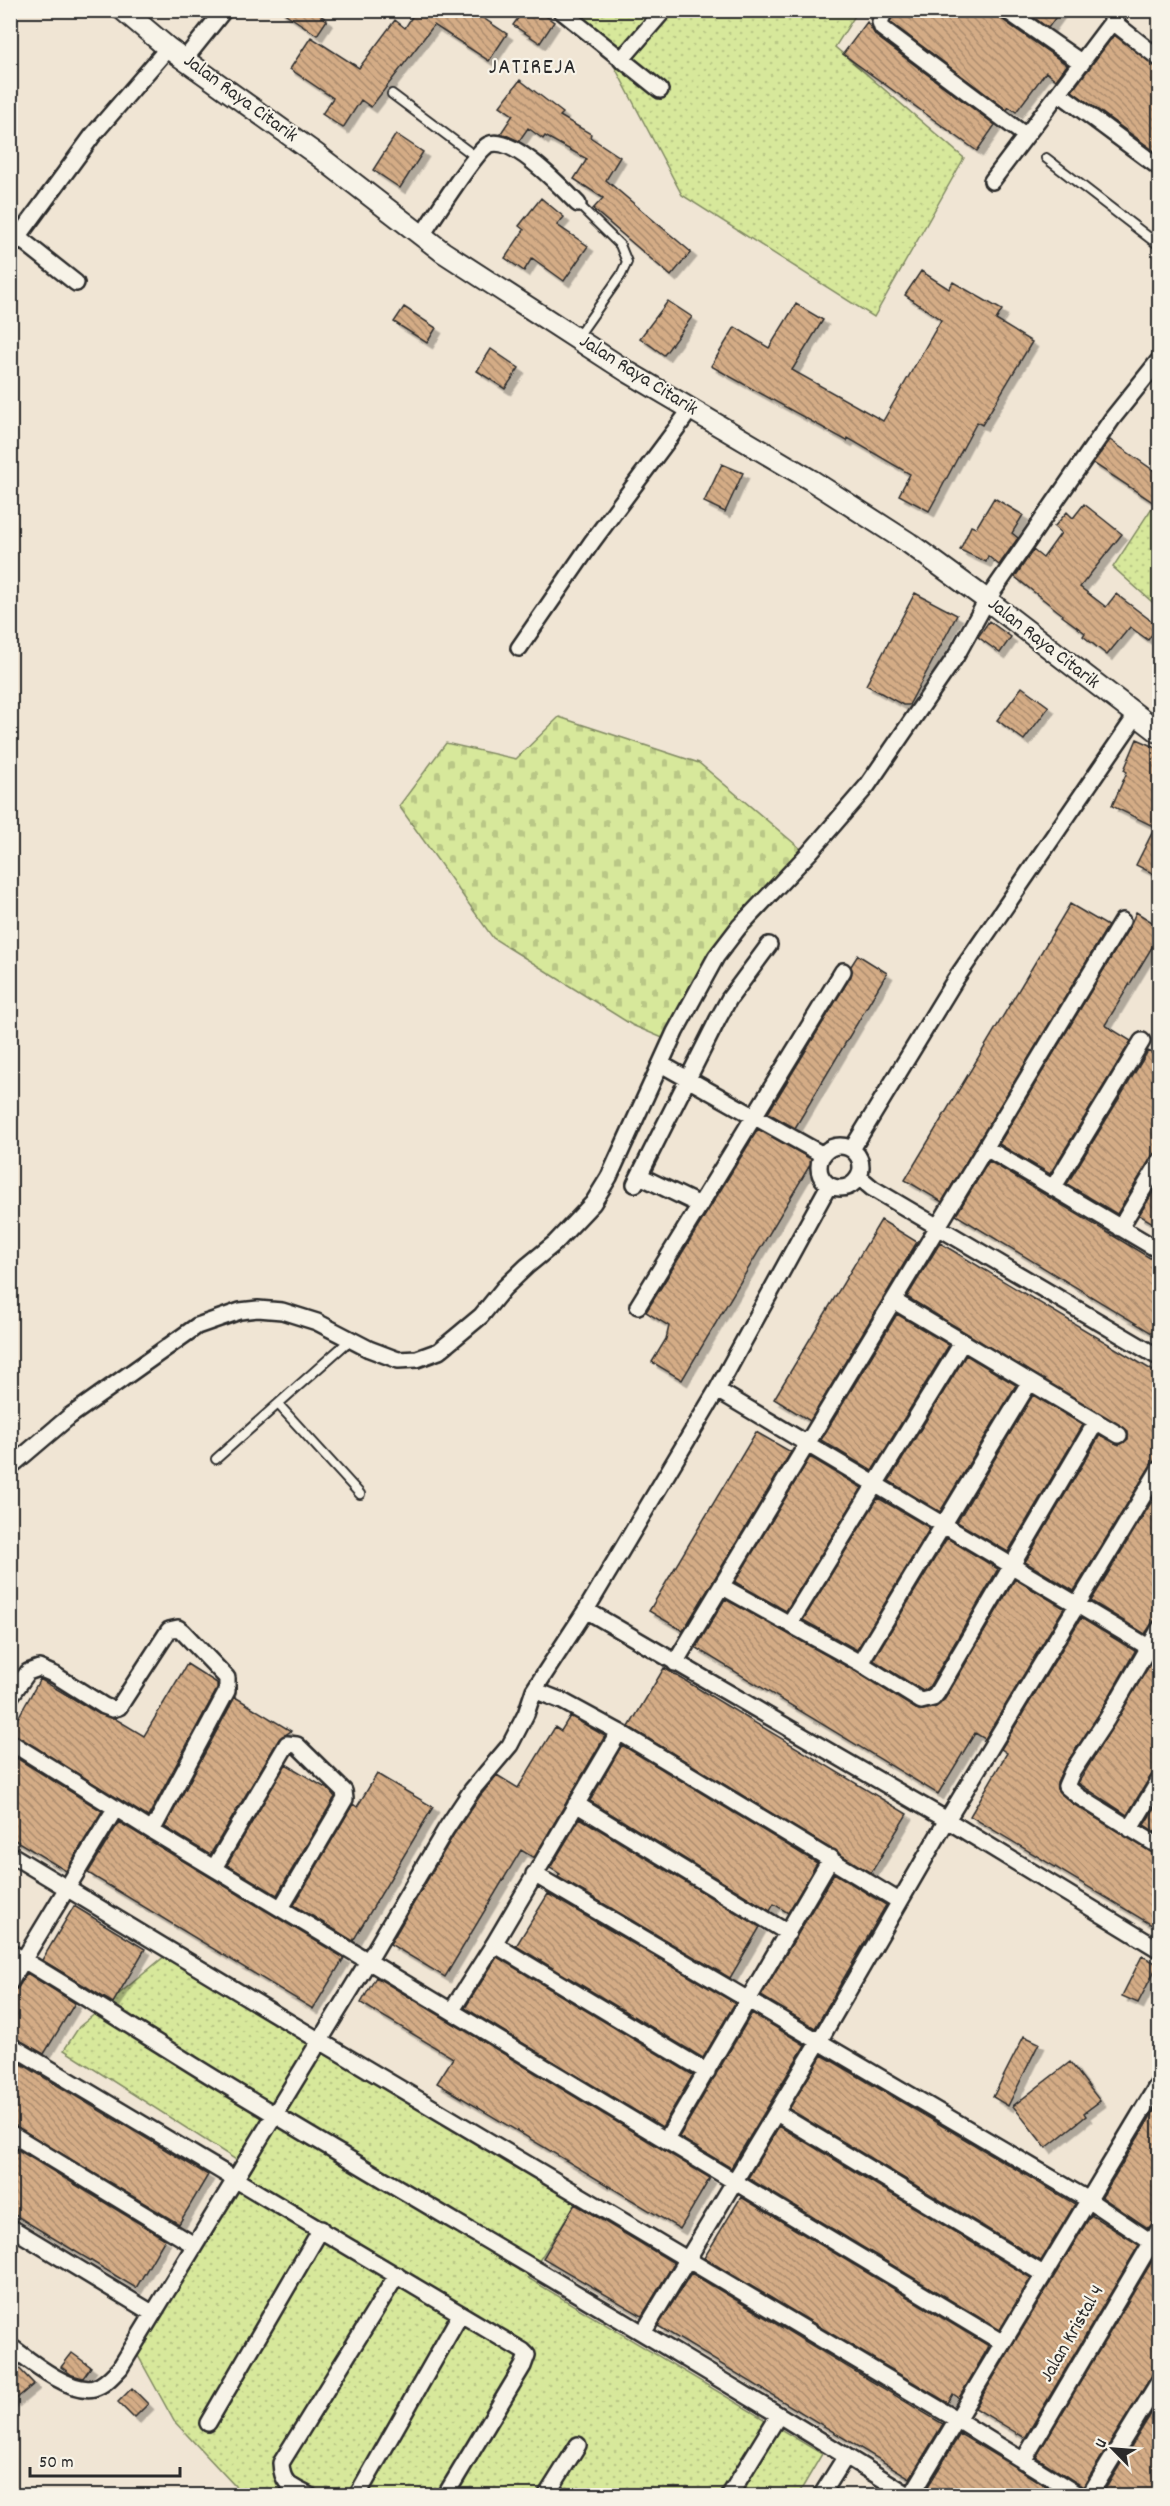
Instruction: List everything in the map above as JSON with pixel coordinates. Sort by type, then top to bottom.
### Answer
[{"type":"street","name":"Jalan Raya Citarik","points":[[123,10],[176,54],[316,154],[443,252],[628,372],[811,480],[909,543],[1160,733]]},
{"type":"street","points":[[75,283],[14,243],[93,135],[224,10]]},
{"type":"street","points":[[560,10],[660,90]]},
{"type":"street","points":[[621,60],[664,10]]},
{"type":"street","points":[[885,10],[880,22],[882,28],[1026,136]]},
{"type":"street","points":[[1006,10],[1082,63]]},
{"type":"street","points":[[992,181],[1117,16],[1160,59]]},
{"type":"street","points":[[1059,93],[1160,168]]},
{"type":"street","points":[[422,235],[476,157],[488,145],[505,145],[513,149],[548,174],[578,204]]},
{"type":"street","points":[[10,1467],[70,1416],[197,1326],[240,1311],[258,1309],[282,1311],[316,1322],[369,1350],[398,1360],[417,1359],[439,1351],[481,1316],[504,1288],[555,1244],[593,1203],[609,1177],[694,994],[716,957],[739,927],[810,852],[867,786],[956,656],[987,600],[1112,420],[1160,359]]},
{"type":"street","points":[[519,648],[592,542],[691,409]]},
{"type":"street","points":[[852,1149],[955,980],[1136,716]]},
{"type":"street","points":[[675,1663],[723,1587],[1122,921]]},
{"type":"street","points":[[700,1205],[638,1180],[729,999],[769,945]]},
{"type":"street","points":[[638,1306],[843,970]]},
{"type":"street","points":[[1053,1188],[1142,1041]]},
{"type":"street","points":[[661,1065],[823,1155]]},
{"type":"street","points":[[836,1146],[852,1149],[859,1157],[862,1167],[854,1184],[846,1188],[829,1185],[819,1172],[823,1155],[836,1146]]},
{"type":"street","points":[[986,1148],[1160,1251]]},
{"type":"street","points":[[1120,1228],[1160,1161]]},
{"type":"street","points":[[859,1177],[872,1188],[1160,1358]]},
{"type":"street","points":[[10,2346],[46,2372],[84,2389],[95,2388],[106,2382],[120,2368],[369,1960],[446,1829],[472,1790],[510,1745],[534,1690],[586,1610],[717,1390],[829,1185]]},
{"type":"street","points":[[894,1301],[1119,1435]]},
{"type":"street","points":[[790,1623],[962,1343]]},
{"type":"street","points":[[860,1663],[1029,1383]]},
{"type":"street","points":[[717,1390],[1154,1651]]},
{"type":"street","points":[[723,1587],[860,1663],[921,1701],[933,1698],[1096,1422]]},
{"type":"street","points":[[643,2333],[777,2113],[947,1820],[1160,1468]]},
{"type":"street","points":[[586,1610],[947,1820],[1160,1950]]},
{"type":"street","points":[[10,1697],[28,1672],[39,1668],[55,1675],[104,1706],[112,1709],[119,1707],[166,1634],[174,1628],[182,1631],[227,1678],[227,1691],[152,1831]]},
{"type":"street","points":[[1160,1628],[1154,1651],[1072,1772],[1066,1786],[1070,1792],[1160,1846]]},
{"type":"street","points":[[534,1690],[562,1701],[619,1732],[899,1901]]},
{"type":"street","points":[[452,2010],[494,1944],[619,1732]]},
{"type":"street","points":[[10,1742],[115,1809],[1003,2343]]},
{"type":"street","points":[[214,1868],[287,1744],[297,1745],[344,1791],[345,1795],[344,1803],[281,1908]]},
{"type":"street","points":[[1130,1829],[1160,1779]]},
{"type":"street","points":[[576,1804],[788,1933]]},
{"type":"street","points":[[10,1982],[17,1956],[68,1888],[115,1809]]},
{"type":"street","points":[[10,1854],[956,2419],[1080,2496]]},
{"type":"street","points":[[666,2140],[831,1858]]},
{"type":"street","points":[[534,1875],[1087,2199],[1155,2245]]},
{"type":"street","points":[[494,1944],[707,2072]]},
{"type":"street","points":[[17,1956],[89,1998],[275,2115],[643,2333],[910,2496],[1160,2081]]},
{"type":"street","points":[[10,2045],[321,2229],[527,2355],[523,2366],[445,2496]]},
{"type":"street","points":[[777,2113],[1043,2274]]},
{"type":"street","points":[[10,2133],[194,2245]]},
{"type":"street","points":[[10,2227],[152,2313]]},
{"type":"street","name":"Jalan Kristal 4","points":[[1023,2461],[1155,2245],[1160,2228]]},
{"type":"street","points":[[208,2423],[321,2229]]},
{"type":"street","points":[[310,2496],[287,2484],[281,2474],[281,2463],[397,2275]]},
{"type":"street","points":[[357,2496],[460,2315]]},
{"type":"street","points":[[1089,2496],[1160,2380]]},
{"type":"street","points":[[729,2496],[778,2416]]},
{"type":"street","points":[[546,2496],[578,2445]]},
{"type":"street","points":[[821,2496],[846,2456]]},
{"type":"lane","points":[[392,94],[476,157]]},
{"type":"lane","points":[[1046,158],[1160,246]]},
{"type":"lane","points":[[576,339],[621,275],[627,262],[620,244],[578,204]]},
{"type":"lane","points":[[216,1459],[351,1339]]},
{"type":"lane","points":[[278,1404],[360,1494]]},
{"type":"green space","points":[[556,11],[858,11],[835,47],[964,158],[874,317],[682,195],[599,37]]},
{"type":"green space","points":[[1159,497],[1159,608],[1113,567]]},
{"type":"green space","points":[[559,717],[699,763],[814,860],[716,966],[665,1039],[632,1025],[493,938],[399,806],[446,743],[516,759]]},
{"type":"green space","points":[[171,1951],[579,2198],[528,2278],[822,2454],[798,2495],[259,2496],[237,2488],[174,2421],[136,2352],[249,2168],[64,2050],[79,2027]]},
{"type":"building","points":[[280,10],[313,10],[327,20],[317,35]]},
{"type":"building","points":[[413,10],[471,10],[507,34],[489,61],[434,25],[371,107],[361,100],[343,128],[322,114],[333,98],[290,69],[311,37],[359,68],[395,20],[405,28],[415,12]]},
{"type":"building","points":[[524,10],[537,10],[554,22],[540,43],[513,25]]},
{"type":"building","points":[[895,10],[996,10],[1000,18],[1067,65],[1056,80],[1046,72],[1016,112],[1009,107],[1007,110],[890,22]]},
{"type":"building","points":[[1024,10],[1061,10],[1048,28]]},
{"type":"building","points":[[867,22],[876,36],[995,125],[977,151],[843,54]]},
{"type":"building","points":[[1114,35],[1160,69],[1160,155],[1072,91]]},
{"type":"building","points":[[520,80],[563,113],[560,116],[591,134],[590,137],[620,157],[606,180],[691,252],[671,276],[593,209],[603,198],[574,179],[587,159],[545,136],[543,139],[528,128],[519,141],[501,133],[513,115],[500,106]]},
{"type":"building","points":[[396,134],[423,152],[400,188],[373,170]]},
{"type":"building","points":[[541,198],[564,217],[557,225],[588,246],[564,281],[532,258],[524,271],[505,258],[524,230],[519,226]]},
{"type":"building","points":[[921,271],[949,289],[953,282],[1002,310],[996,320],[1032,342],[982,425],[977,422],[929,511],[899,495],[910,474],[848,438],[847,441],[711,366],[735,327],[769,348],[796,304],[823,320],[792,370],[883,421],[941,320],[905,295]]},
{"type":"building","points":[[668,301],[692,317],[664,355],[640,338]]},
{"type":"building","points":[[404,307],[436,328],[427,343],[394,322]]},
{"type":"building","points":[[491,349],[519,368],[505,389],[477,371]]},
{"type":"building","points":[[1110,440],[1160,475],[1160,493],[1154,503],[1093,463]]},
{"type":"building","points":[[722,464],[743,473],[725,512],[704,502]]},
{"type":"building","points":[[994,498],[1023,515],[1012,533],[1018,538],[999,565],[988,556],[986,562],[960,550],[971,526],[976,528]]},
{"type":"building","points":[[1084,504],[1122,534],[1080,587],[1106,607],[1116,594],[1158,626],[1148,640],[1130,627],[1107,655],[1083,636],[1085,633],[1015,577],[1033,550],[1043,558],[1061,533],[1054,527],[1067,512],[1073,518]]},
{"type":"building","points":[[915,593],[957,615],[909,705],[903,705],[866,685]]},
{"type":"building","points":[[989,621],[1011,637],[1000,653],[978,637]]},
{"type":"building","points":[[1022,687],[1049,707],[1024,740],[997,720]]},
{"type":"building","points":[[1137,739],[1160,749],[1160,877],[1136,865],[1155,827],[1112,806],[1127,772],[1124,770]]},
{"type":"building","points":[[1070,904],[1108,926],[942,1202],[905,1180]]},
{"type":"building","points":[[1136,912],[1160,927],[1160,934],[1105,1025],[1131,1041],[1050,1174],[999,1144],[1130,926]]},
{"type":"building","points":[[858,955],[887,973],[795,1128],[768,1113],[851,976],[851,966]]},
{"type":"building","points":[[1148,1051],[1160,1058],[1160,1151],[1152,1156],[1117,1214],[1067,1184]]},
{"type":"building","points":[[758,1129],[813,1160],[682,1380],[652,1362],[666,1339],[669,1326],[646,1312]]},
{"type":"building","points":[[989,1161],[1160,1264],[1160,1338],[956,1215]]},
{"type":"building","points":[[1160,1181],[1160,1227],[1139,1215]]},
{"type":"building","points":[[881,1220],[917,1242],[810,1421],[774,1399]]},
{"type":"building","points":[[940,1243],[1160,1375],[1160,1458],[1152,1463],[1074,1591],[1025,1562],[1100,1435],[1119,1445],[1128,1439],[1128,1431],[907,1297]]},
{"type":"building","points":[[897,1314],[949,1345],[872,1471],[821,1440]]},
{"type":"building","points":[[966,1355],[1016,1385],[940,1512],[889,1481]]},
{"type":"building","points":[[1033,1395],[1083,1425],[1008,1552],[957,1522]]},
{"type":"building","points":[[756,1432],[791,1452],[683,1631],[649,1611]]},
{"type":"building","points":[[810,1457],[862,1488],[786,1611],[735,1582]]},
{"type":"building","points":[[1160,1488],[1160,1618],[1152,1623],[1145,1634],[1091,1601]]},
{"type":"building","points":[[878,1498],[930,1528],[857,1650],[803,1620]]},
{"type":"building","points":[[947,1538],[998,1569],[929,1687],[923,1691],[873,1660]]},
{"type":"building","points":[[1015,1579],[1064,1608],[985,1739],[975,1733],[938,1794],[696,1648],[725,1599],[855,1671],[916,1709],[923,1710],[936,1707],[945,1699]]},
{"type":"building","points":[[1081,1618],[1135,1651],[1099,1714],[1064,1767],[1057,1782],[1057,1789],[1073,1804],[1160,1857],[1160,1930],[970,1816],[1007,1753],[1001,1749]]},
{"type":"building","points":[[1152,1661],[1160,1664],[1160,1769],[1152,1774],[1127,1815],[1078,1783]]},
{"type":"building","points":[[187,1664],[217,1683],[217,1689],[148,1817],[10,1732],[40,1679],[99,1714],[114,1718],[144,1736]]},
{"type":"building","points":[[664,1668],[907,1814],[871,1873],[629,1727]]},
{"type":"building","points":[[235,1697],[291,1731],[279,1739],[210,1855],[165,1827]]},
{"type":"building","points":[[570,1716],[605,1736],[534,1858],[521,1850],[445,1977],[390,1944],[454,1834],[480,1796],[497,1775],[518,1788],[555,1727],[561,1731]]},
{"type":"building","points":[[622,1745],[817,1863],[788,1913],[774,1904],[770,1911],[590,1801]]},
{"type":"building","points":[[10,1754],[102,1811],[66,1871],[10,1837]]},
{"type":"building","points":[[286,1764],[329,1790],[335,1797],[277,1895],[227,1865]]},
{"type":"building","points":[[377,1774],[433,1807],[353,1941],[294,1905],[353,1804],[357,1807]]},
{"type":"building","points":[[1160,1799],[1160,1835],[1144,1825]]},
{"type":"building","points":[[580,1818],[760,1927],[730,1978],[558,1877],[560,1874],[550,1868]]},
{"type":"building","points":[[119,1822],[344,1958],[313,2009],[88,1873]]},
{"type":"building","points":[[834,1873],[886,1905],[815,2028],[761,1996]]},
{"type":"building","points":[[548,1894],[735,2003],[703,2058],[516,1946]]},
{"type":"building","points":[[74,1906],[145,1949],[113,2003],[42,1960]]},
{"type":"building","points":[[1142,1956],[1158,1964],[1138,2003],[1122,1996]]},
{"type":"building","points":[[497,1957],[693,2075],[662,2127],[465,2008]]},
{"type":"building","points":[[27,1973],[75,2003],[44,2054],[10,2035],[10,1992],[18,1988]]},
{"type":"building","points":[[376,1977],[710,2178],[680,2229],[437,2083],[453,2058],[361,2003]]},
{"type":"building","points":[[752,2013],[805,2045],[731,2168],[679,2137]]},
{"type":"building","points":[[1024,2036],[1039,2043],[1008,2106],[993,2097]]},
{"type":"building","points":[[822,2055],[1075,2204],[1041,2261],[789,2109]]},
{"type":"building","points":[[10,2057],[208,2175],[179,2224],[10,2123]]},
{"type":"building","points":[[1070,2062],[1100,2101],[1084,2113],[1086,2116],[1046,2148],[1013,2106]]},
{"type":"building","points":[[1160,2101],[1160,2217],[1148,2228],[1102,2197]]},
{"type":"building","points":[[779,2126],[1031,2278],[1000,2330],[748,2178]]},
{"type":"building","points":[[10,2145],[165,2239],[136,2288],[10,2212]]},
{"type":"building","points":[[741,2197],[989,2346],[959,2398],[953,2394],[948,2403],[704,2258]]},
{"type":"building","points":[[575,2204],[674,2263],[642,2316],[543,2258]]},
{"type":"building","points":[[1091,2215],[1139,2245],[1025,2438],[975,2408]]},
{"type":"building","points":[[1155,2256],[1160,2259],[1160,2370],[1152,2375],[1083,2487],[1036,2457]]},
{"type":"building","points":[[691,2273],[943,2424],[910,2478],[658,2326]]},
{"type":"building","points":[[72,2353],[91,2367],[83,2378],[72,2375],[61,2367]]},
{"type":"building","points":[[10,2359],[34,2384],[10,2404]]},
{"type":"building","points":[[132,2388],[148,2404],[134,2418],[118,2402]]},
{"type":"building","points":[[1160,2399],[1160,2496],[1101,2496]]},
{"type":"building","points":[[960,2434],[1061,2496],[939,2496],[927,2488]]},
{"type":"district","name":"JATIREJA","points":[[533,68]]}]
